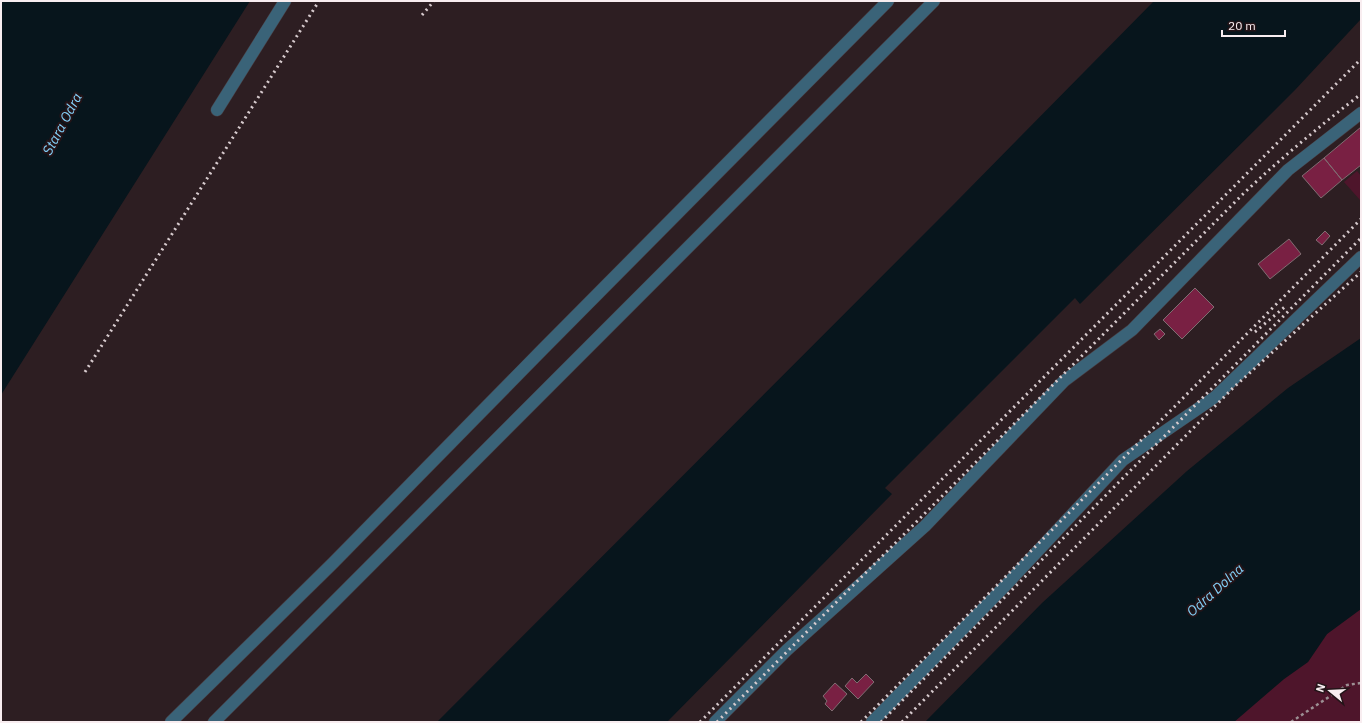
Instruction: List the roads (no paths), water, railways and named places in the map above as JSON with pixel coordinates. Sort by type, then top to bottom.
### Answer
[{"type":"lane","points":[[217,110],[285,1]]},
{"type":"lane","points":[[171,722],[332,563],[888,1]]},
{"type":"lane","points":[[214,722],[934,1]]},
{"type":"lane","points":[[715,722],[787,650],[925,526],[1064,381],[1132,330],[1288,170],[1361,113]]},
{"type":"lane","points":[[872,722],[1006,585],[1124,460],[1215,397],[1361,257]]},
{"type":"water","name":"Stara Odra","points":[[1,1],[250,1],[1,395]]},
{"type":"water","points":[[1154,1],[1361,1],[1361,19],[1295,90],[1080,304],[1075,298],[885,488],[892,494],[667,722],[437,722],[955,203]]},
{"type":"water","name":"Odra Dolna","points":[[1361,338],[1361,609],[1327,634],[1308,662],[1284,679],[1234,722],[925,722],[1042,603],[1187,471],[1288,388]]},
{"type":"railway","points":[[85,372],[319,1]]},
{"type":"railway","points":[[422,15],[434,1]]},
{"type":"railway","points":[[700,722],[1361,59]]},
{"type":"railway","points":[[717,722],[1243,194],[1301,142],[1361,94]]},
{"type":"railway","points":[[861,722],[1361,219]]},
{"type":"railway","points":[[881,722],[1361,238]]},
{"type":"railway","points":[[902,722],[1233,388],[1361,272]]},
{"type":"railway","points":[[1255,332],[1287,305]]}]
